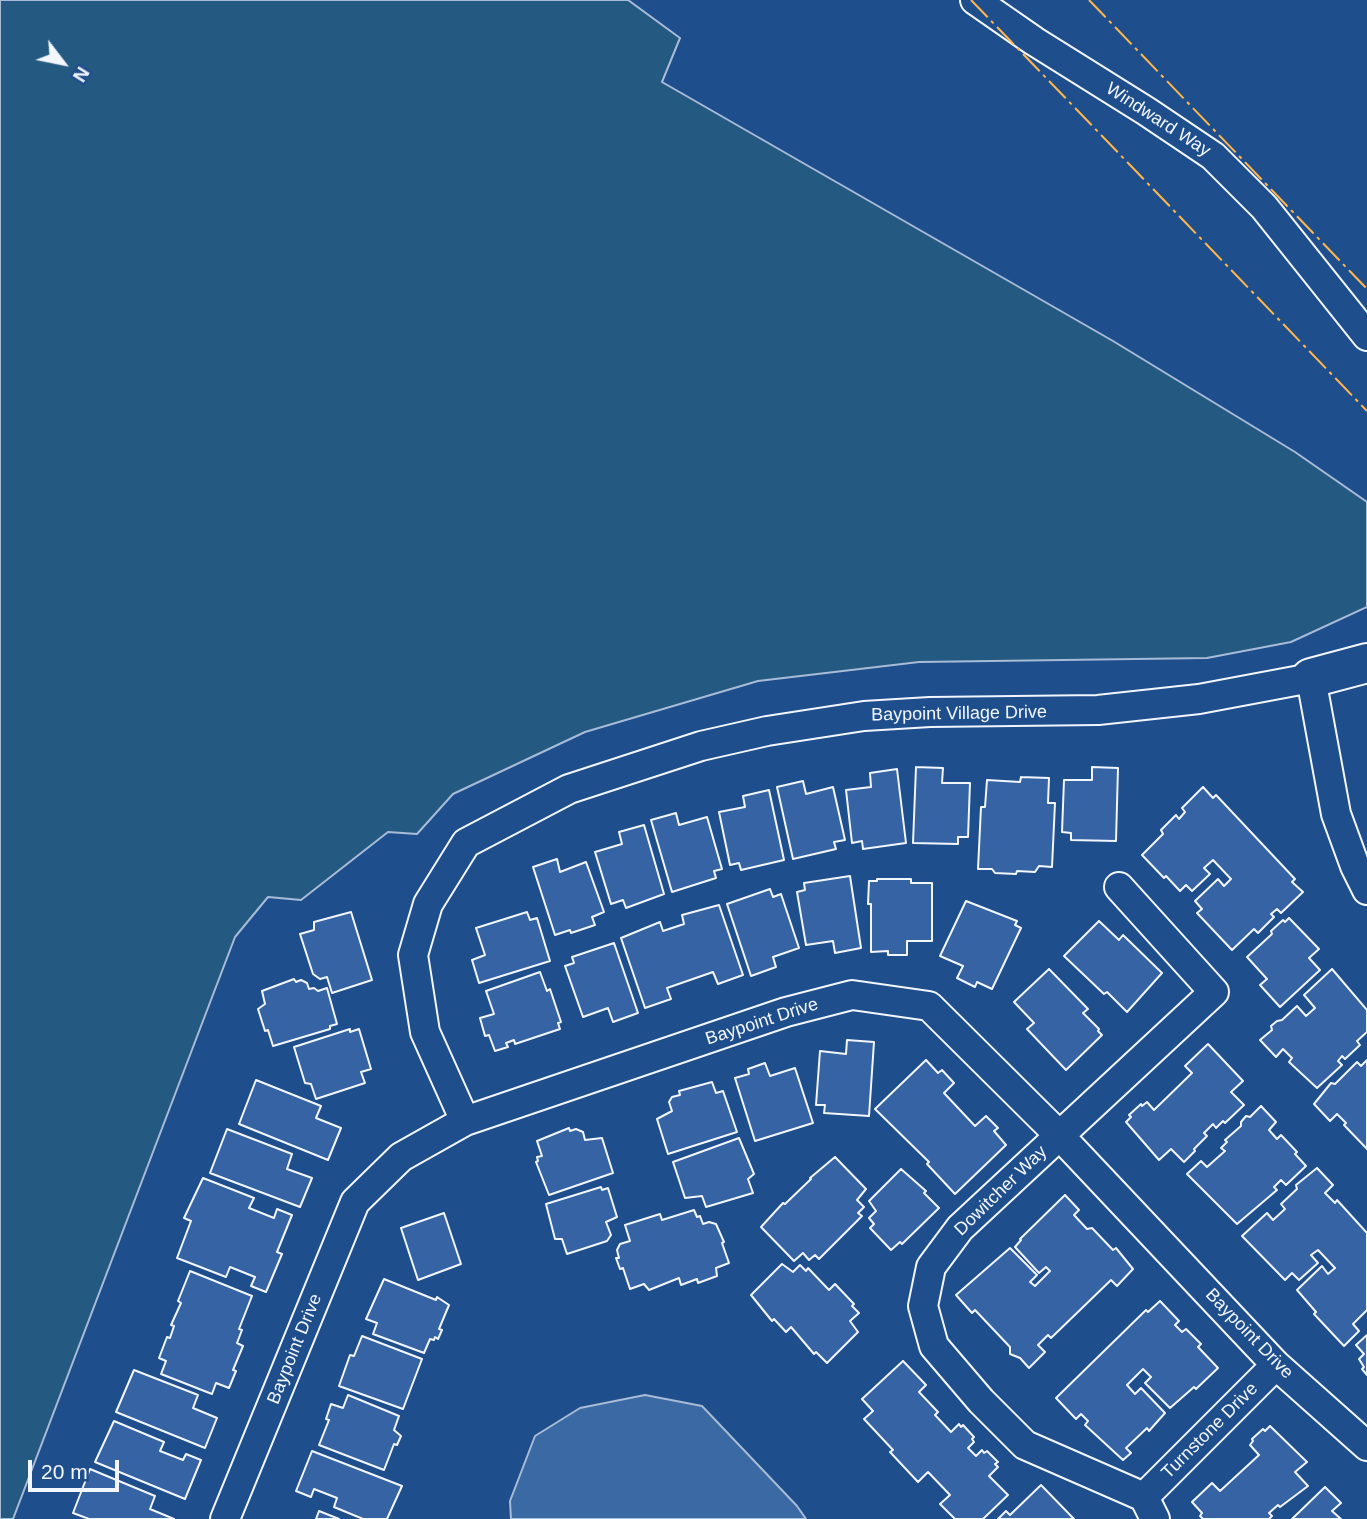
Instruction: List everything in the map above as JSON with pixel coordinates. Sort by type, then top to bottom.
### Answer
[{"type":"street","name":"Windward Way","points":[[975,0],[1213,156],[1264,208],[1367,336]]},
{"type":"street","points":[[1367,663],[1311,678],[1336,814],[1348,849],[1367,890]]},
{"type":"street","name":"Baypoint Village Drive","points":[[465,1121],[425,1032],[413,955],[428,904],[466,843],[569,789],[668,755],[767,731],[830,720],[962,711],[1062,712],[1126,708],[1199,699],[1311,678]]},
{"type":"street","name":"Dowitcher Way","points":[[1119,887],[1214,992],[960,1228],[931,1267],[923,1306],[934,1346],[981,1401],[1025,1446],[1150,1508]]},
{"type":"street","name":"Baypoint Drive","points":[[225,1519],[355,1202],[401,1157],[465,1121],[786,1012],[852,995],[929,1006],[1060,1136],[1276,1365],[1367,1446]]},
{"type":"street","name":"Turnstone Drive","points":[[1150,1508],[1276,1365]]},
{"type":"shaded area","points":[[0,0],[628,0],[680,38],[662,82],[1113,341],[1295,452],[1367,502],[1367,607],[1291,642],[1207,658],[919,662],[758,681],[585,732],[453,794],[417,834],[388,832],[301,900],[268,897],[235,937],[13,1519],[0,1519]]},
{"type":"shaded area","points":[[645,1395],[702,1406],[797,1506],[806,1519],[511,1519],[510,1501],[535,1436],[580,1408]]},
{"type":"building","points":[[916,767],[943,768],[942,783],[970,783],[968,837],[958,837],[958,844],[913,843]]},
{"type":"building","points":[[1092,767],[1118,768],[1116,841],[1071,840],[1071,833],[1062,832],[1064,780],[1092,780]]},
{"type":"building","points":[[897,769],[906,843],[863,849],[862,841],[852,843],[846,790],[871,787],[870,773]]},
{"type":"building","points":[[1021,777],[1049,778],[1048,803],[1055,803],[1052,867],[1039,866],[1035,872],[1017,871],[1016,874],[978,869],[981,807],[985,807],[987,780],[1020,782]]},
{"type":"building","points":[[803,781],[806,794],[833,787],[845,840],[834,842],[836,849],[793,859],[777,787]]},
{"type":"building","points":[[1203,787],[1213,798],[1216,795],[1295,879],[1292,882],[1303,892],[1281,913],[1277,909],[1271,914],[1274,917],[1258,933],[1254,929],[1232,950],[1197,913],[1202,909],[1195,901],[1218,879],[1224,886],[1231,879],[1213,860],[1204,868],[1210,874],[1192,891],[1186,885],[1180,891],[1142,855],[1163,834],[1161,830],[1176,815],[1179,819],[1185,812],[1182,808]]},
{"type":"building","points":[[769,790],[784,860],[741,870],[739,863],[730,865],[719,812],[745,807],[743,796]]},
{"type":"building","points":[[676,813],[679,825],[707,817],[722,869],[714,871],[716,878],[672,892],[651,820]]},
{"type":"building","points":[[644,825],[664,894],[626,908],[623,900],[611,904],[595,852],[622,844],[619,832]]},
{"type":"building","points":[[557,859],[560,872],[586,862],[604,912],[592,917],[595,925],[555,935],[533,867]]},
{"type":"building","points":[[850,876],[861,948],[835,953],[833,941],[806,945],[797,892],[805,890],[804,883]]},
{"type":"building","points":[[911,879],[911,883],[932,883],[932,941],[907,941],[907,955],[888,955],[888,951],[871,952],[869,881]]},
{"type":"building","points":[[770,889],[773,897],[781,894],[799,948],[773,957],[776,967],[751,976],[727,904]]},
{"type":"building","points":[[966,901],[1017,921],[1015,925],[1021,928],[992,989],[977,982],[975,987],[957,978],[963,966],[940,956]]},
{"type":"building","points":[[719,905],[743,975],[718,984],[713,972],[667,988],[671,999],[645,1008],[621,938],[660,922],[663,931],[684,924],[682,915]]},
{"type":"building","points":[[351,912],[372,980],[332,993],[327,977],[320,979],[313,974],[300,934],[314,930],[314,922]]},
{"type":"building","points":[[527,912],[530,920],[537,918],[550,961],[479,983],[472,960],[485,955],[476,928]]},
{"type":"building","points":[[1289,918],[1319,949],[1309,958],[1320,970],[1280,1007],[1260,985],[1267,979],[1247,957],[1272,934],[1271,931]]},
{"type":"building","points":[[1099,921],[1119,940],[1123,935],[1162,973],[1127,1012],[1064,956]]},
{"type":"building","points":[[614,943],[638,1013],[613,1022],[608,1008],[583,1017],[565,966],[574,963],[572,957]]},
{"type":"building","points":[[1049,969],[1088,1009],[1083,1013],[1102,1035],[1066,1070],[1027,1029],[1034,1023],[1014,1002]]},
{"type":"building","points":[[1332,969],[1367,1010],[1367,1032],[1357,1041],[1360,1045],[1345,1059],[1342,1056],[1338,1061],[1342,1065],[1317,1088],[1289,1062],[1292,1058],[1283,1049],[1276,1057],[1260,1040],[1272,1030],[1271,1026],[1297,1006],[1306,1016],[1315,1008],[1304,995]]},
{"type":"building","points":[[540,972],[547,991],[550,989],[561,1022],[558,1023],[560,1029],[515,1044],[514,1040],[506,1043],[508,1047],[495,1051],[489,1035],[485,1036],[480,1018],[494,1014],[486,991]]},
{"type":"building","points":[[294,979],[296,982],[301,980],[307,983],[309,989],[318,991],[327,988],[337,1024],[330,1026],[330,1029],[273,1046],[258,1009],[265,1004],[262,991]]},
{"type":"building","points":[[350,1029],[350,1032],[359,1029],[371,1069],[361,1072],[365,1083],[316,1099],[311,1084],[305,1083],[294,1047]]},
{"type":"building","points":[[847,1040],[874,1042],[869,1116],[824,1113],[825,1105],[816,1105],[820,1051],[846,1054]]},
{"type":"building","points":[[1208,1044],[1243,1081],[1231,1092],[1244,1105],[1225,1123],[1223,1121],[1216,1128],[1213,1124],[1204,1133],[1207,1136],[1184,1162],[1171,1149],[1159,1160],[1126,1122],[1131,1117],[1129,1115],[1141,1104],[1142,1106],[1147,1102],[1154,1110],[1192,1073],[1185,1066]]},
{"type":"building","points":[[926,1060],[938,1073],[942,1070],[954,1083],[944,1093],[975,1126],[986,1116],[998,1128],[994,1131],[1006,1145],[955,1194],[927,1164],[929,1162],[875,1109]]},
{"type":"building","points":[[1367,1060],[1367,1149],[1337,1114],[1330,1121],[1314,1104],[1331,1083],[1335,1084],[1357,1062],[1361,1066]]},
{"type":"building","points":[[765,1063],[770,1076],[795,1068],[813,1123],[755,1141],[735,1078],[749,1074],[748,1069]]},
{"type":"building","points":[[256,1080],[321,1106],[316,1118],[341,1128],[328,1160],[239,1124]]},
{"type":"building","points":[[712,1082],[716,1093],[723,1091],[737,1132],[668,1154],[657,1119],[672,1111],[669,1102],[672,1097],[680,1095],[679,1091]]},
{"type":"building","points":[[1261,1106],[1276,1122],[1269,1130],[1277,1139],[1281,1135],[1306,1166],[1286,1185],[1281,1180],[1274,1187],[1277,1190],[1237,1224],[1187,1174],[1201,1161],[1207,1167],[1225,1151],[1221,1148],[1227,1142],[1225,1140],[1241,1126],[1246,1116],[1250,1117]]},
{"type":"building","points":[[569,1128],[570,1131],[576,1129],[583,1132],[585,1140],[602,1138],[613,1173],[549,1195],[536,1162],[537,1157],[542,1156],[537,1141]]},
{"type":"building","points":[[227,1129],[292,1154],[287,1169],[312,1178],[300,1207],[210,1173]]},
{"type":"building","points":[[739,1138],[754,1174],[748,1179],[753,1193],[706,1207],[702,1196],[685,1198],[673,1162]]},
{"type":"building","points":[[835,1157],[866,1189],[857,1200],[864,1207],[858,1213],[862,1216],[819,1259],[815,1255],[809,1260],[803,1253],[794,1261],[761,1227],[783,1203]]},
{"type":"building","points":[[1317,1168],[1333,1185],[1325,1193],[1335,1203],[1337,1200],[1367,1233],[1367,1310],[1353,1324],[1359,1331],[1344,1346],[1314,1314],[1316,1312],[1297,1290],[1322,1266],[1328,1274],[1335,1268],[1318,1250],[1311,1255],[1318,1263],[1299,1280],[1292,1273],[1285,1280],[1242,1236],[1267,1213],[1273,1220],[1285,1209],[1281,1204],[1297,1189],[1296,1185]]},
{"type":"building","points":[[901,1169],[926,1191],[924,1193],[939,1208],[902,1244],[900,1242],[891,1250],[870,1228],[874,1224],[869,1218],[876,1211],[869,1201]]},
{"type":"building","points":[[203,1178],[254,1198],[249,1208],[274,1218],[277,1209],[292,1215],[277,1252],[282,1254],[266,1292],[251,1286],[255,1277],[230,1267],[226,1277],[177,1258],[191,1221],[184,1218]]},
{"type":"building","points":[[601,1187],[602,1190],[608,1188],[617,1217],[606,1222],[611,1235],[607,1241],[567,1254],[562,1239],[555,1239],[546,1204]]},
{"type":"building","points":[[1065,1195],[1079,1210],[1074,1215],[1087,1229],[1092,1228],[1113,1250],[1116,1248],[1133,1269],[1117,1286],[1111,1280],[1051,1338],[1048,1335],[1038,1345],[1045,1352],[1029,1368],[1020,1358],[1010,1354],[1010,1347],[975,1310],[972,1313],[956,1295],[1010,1248],[1037,1275],[1030,1282],[1035,1286],[1050,1271],[1046,1267],[1039,1273],[1015,1247]]},
{"type":"building","points":[[694,1210],[703,1224],[716,1224],[729,1263],[716,1268],[717,1276],[698,1283],[697,1279],[681,1285],[679,1278],[649,1290],[644,1284],[630,1289],[623,1268],[620,1269],[616,1258],[619,1258],[617,1250],[620,1244],[630,1241],[625,1225],[660,1214],[662,1220]]},
{"type":"building","points":[[444,1213],[461,1264],[418,1280],[401,1228]]},
{"type":"building","points":[[782,1264],[793,1272],[800,1265],[806,1271],[808,1268],[829,1290],[835,1284],[859,1313],[850,1321],[858,1332],[827,1363],[816,1352],[814,1354],[791,1327],[786,1332],[774,1319],[772,1321],[751,1295]]},
{"type":"building","points":[[190,1271],[252,1296],[239,1329],[242,1330],[237,1343],[243,1346],[233,1370],[236,1371],[229,1388],[216,1383],[212,1394],[161,1374],[166,1361],[159,1358],[167,1337],[170,1338],[174,1326],[171,1325],[181,1303],[178,1301]]},
{"type":"building","points":[[384,1279],[436,1300],[437,1297],[449,1305],[439,1329],[442,1330],[438,1339],[430,1339],[424,1353],[373,1334],[377,1323],[366,1319]]},
{"type":"building","points":[[1160,1301],[1179,1321],[1175,1325],[1182,1332],[1186,1329],[1201,1344],[1198,1347],[1218,1368],[1170,1408],[1145,1383],[1151,1377],[1143,1369],[1127,1385],[1135,1394],[1141,1388],[1165,1413],[1149,1431],[1147,1428],[1126,1448],[1131,1453],[1123,1460],[1085,1425],[1088,1421],[1081,1414],[1076,1419],[1056,1398],[1146,1310],[1148,1312]]},
{"type":"building","points":[[1367,1335],[1367,1375],[1359,1359],[1364,1354],[1356,1345]]},
{"type":"building","points":[[362,1336],[422,1359],[403,1409],[339,1386],[350,1355],[354,1356]]},
{"type":"building","points":[[903,1361],[926,1385],[919,1392],[938,1412],[935,1415],[951,1432],[959,1424],[961,1427],[963,1425],[974,1437],[974,1442],[968,1448],[976,1456],[982,1450],[984,1453],[987,1451],[998,1462],[995,1464],[998,1467],[989,1476],[1008,1495],[983,1519],[955,1519],[940,1504],[950,1495],[928,1472],[918,1482],[864,1419],[873,1411],[862,1399]]},
{"type":"building","points":[[134,1370],[198,1395],[193,1408],[217,1418],[205,1448],[116,1412]]},
{"type":"building","points":[[348,1395],[399,1416],[394,1430],[401,1436],[397,1445],[394,1444],[384,1470],[319,1445],[329,1420],[326,1419],[331,1404],[343,1408]]},
{"type":"building","points":[[114,1421],[164,1442],[160,1451],[183,1460],[186,1454],[201,1460],[185,1499],[95,1462]]},
{"type":"building","points":[[1270,1426],[1307,1462],[1295,1472],[1308,1486],[1280,1507],[1278,1505],[1269,1513],[1272,1516],[1269,1519],[1203,1519],[1200,1516],[1202,1513],[1192,1502],[1212,1483],[1220,1491],[1259,1455],[1250,1445],[1252,1439]]},
{"type":"building","points":[[312,1451],[402,1486],[387,1519],[363,1519],[334,1507],[337,1498],[314,1489],[311,1497],[296,1491]]},
{"type":"building","points":[[90,1469],[155,1496],[150,1509],[174,1519],[89,1519],[73,1513]]},
{"type":"building","points":[[1041,1485],[1074,1519],[998,1519],[1006,1511],[1010,1515]]},
{"type":"building","points":[[1325,1487],[1341,1503],[1332,1511],[1341,1519],[1292,1519]]},
{"type":"building","points":[[319,1511],[339,1519],[316,1519]]},
{"type":"power","points":[[971,0],[1367,411]]},
{"type":"power","points":[[1089,0],[1367,289]]}]
